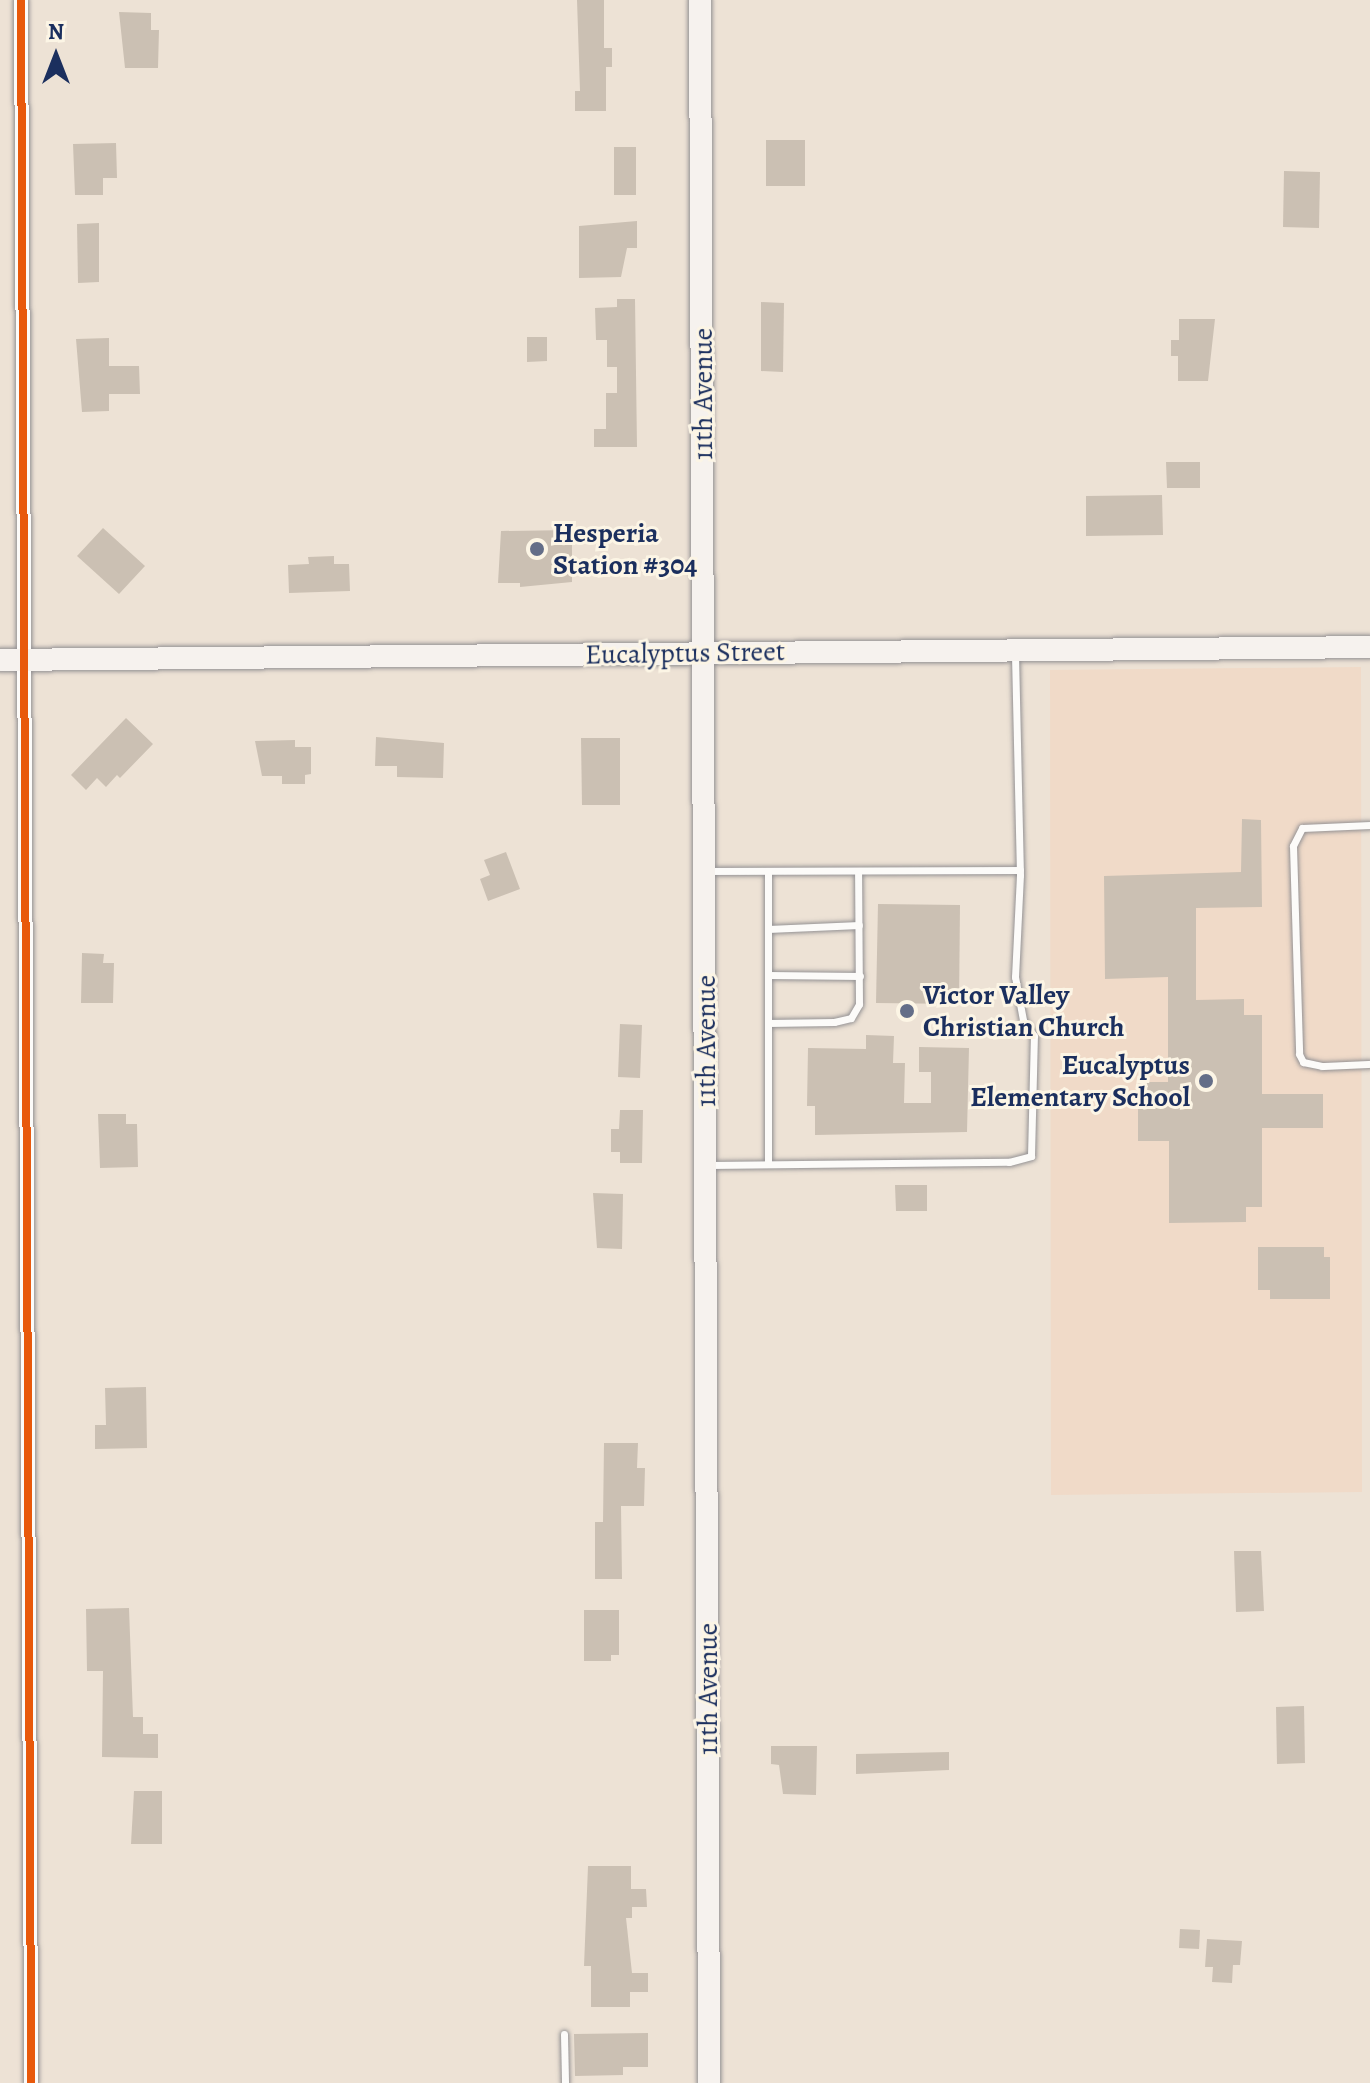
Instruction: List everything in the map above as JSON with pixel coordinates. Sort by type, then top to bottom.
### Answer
[{"type":"main road","name":"11th Avenue","points":[[700,0],[709,2083]]},
{"type":"main road","name":"Eucalyptus Street","points":[[0,660],[1370,647]]},
{"type":"street","points":[[21,0],[28,660],[31,2083]]},
{"type":"lane","points":[[707,1165],[1009,1162],[1031,1156],[1034,1036],[1023,1020],[1015,977],[1020,870],[1015,650]]},
{"type":"lane","points":[[1370,825],[1302,828],[1293,846],[1299,1054],[1303,1062],[1322,1066],[1370,1064]]},
{"type":"lane","points":[[706,871],[1020,870]]},
{"type":"lane","points":[[768,871],[768,1164]]},
{"type":"lane","points":[[768,1023],[851,1018],[859,1004],[858,871]]},
{"type":"lane","points":[[768,929],[859,925]]},
{"type":"lane","points":[[768,975],[860,976]]},
{"type":"lane","points":[[564,2034],[565,2083]]},
{"type":"shaded area","name":"Eucalyptus Elementary School","points":[[1361,667],[1362,1492],[1051,1495],[1050,670]]},
{"type":"building","points":[[577,0],[604,0],[604,48],[612,48],[612,67],[606,67],[606,111],[575,111],[575,91],[580,91]]},
{"type":"building","points":[[119,12],[151,13],[151,30],[159,30],[158,68],[125,68]]},
{"type":"building","points":[[766,140],[805,140],[805,186],[766,186]]},
{"type":"building","points":[[116,143],[117,178],[103,178],[103,195],[75,195],[73,144]]},
{"type":"building","points":[[614,147],[636,147],[636,195],[614,195]]},
{"type":"building","points":[[1284,171],[1320,172],[1319,228],[1283,227]]},
{"type":"building","points":[[637,221],[637,248],[627,248],[621,277],[579,278],[579,226]]},
{"type":"building","points":[[99,223],[99,282],[78,283],[77,224]]},
{"type":"building","points":[[617,299],[635,299],[637,447],[594,447],[594,429],[606,429],[606,393],[617,393],[617,367],[607,367],[607,340],[596,340],[595,308],[617,307]]},
{"type":"building","points":[[761,302],[784,303],[783,372],[761,371]]},
{"type":"building","points":[[1179,319],[1215,319],[1208,381],[1178,381],[1178,356],[1171,356],[1171,340],[1179,340]]},
{"type":"building","points":[[527,337],[547,337],[547,361],[527,362]]},
{"type":"building","points":[[109,338],[109,366],[139,366],[140,394],[109,394],[109,411],[82,412],[76,339]]},
{"type":"building","points":[[1166,462],[1200,462],[1200,488],[1167,488]]},
{"type":"building","points":[[1162,495],[1163,535],[1086,536],[1086,496]]},
{"type":"building","points":[[103,528],[145,566],[119,594],[77,556]]},
{"type":"building","name":"Hesperia Station #304","points":[[572,530],[572,582],[520,587],[520,583],[498,583],[501,531]]},
{"type":"building","points":[[334,556],[334,564],[349,564],[350,591],[289,593],[288,565],[309,564],[308,557]]},
{"type":"building","points":[[126,718],[153,744],[120,778],[117,775],[106,787],[97,778],[86,790],[71,775]]},
{"type":"building","points":[[376,737],[444,743],[443,778],[397,777],[397,766],[375,766]]},
{"type":"building","points":[[581,738],[620,738],[620,805],[582,805]]},
{"type":"building","points":[[295,740],[295,747],[311,747],[311,774],[305,775],[305,784],[282,784],[282,776],[262,776],[255,741]]},
{"type":"building","points":[[1242,819],[1261,820],[1262,907],[1196,908],[1196,1000],[1244,999],[1244,1015],[1262,1015],[1262,1094],[1323,1094],[1323,1128],[1262,1128],[1262,1207],[1246,1207],[1246,1222],[1169,1223],[1169,1141],[1138,1141],[1138,1082],[1168,1082],[1168,977],[1105,979],[1104,876],[1241,872]]},
{"type":"building","points":[[506,852],[520,889],[488,901],[480,879],[490,875],[484,860]]},
{"type":"building","points":[[878,904],[960,905],[959,1004],[876,1003]]},
{"type":"building","points":[[82,953],[104,954],[103,963],[114,963],[113,1003],[81,1003]]},
{"type":"building","points":[[620,1024],[642,1025],[640,1078],[618,1077]]},
{"type":"building","points":[[866,1035],[894,1036],[893,1063],[905,1063],[904,1103],[931,1103],[931,1072],[919,1072],[919,1047],[969,1048],[967,1132],[815,1135],[815,1106],[807,1106],[808,1048],[866,1049]]},
{"type":"building","points":[[620,1110],[643,1110],[642,1163],[620,1163],[620,1152],[611,1152],[611,1129],[619,1129]]},
{"type":"building","points":[[98,1114],[126,1114],[126,1124],[137,1124],[138,1167],[100,1168]]},
{"type":"building","points":[[895,1185],[927,1185],[927,1211],[896,1211]]},
{"type":"building","points":[[593,1193],[623,1194],[622,1249],[597,1248]]},
{"type":"building","points":[[1258,1247],[1324,1247],[1324,1257],[1330,1257],[1330,1299],[1270,1299],[1270,1290],[1258,1290]]},
{"type":"building","points":[[146,1387],[147,1448],[95,1449],[95,1425],[106,1425],[105,1388]]},
{"type":"building","points":[[604,1443],[638,1443],[637,1468],[645,1468],[644,1506],[621,1506],[622,1579],[595,1579],[595,1522],[603,1522]]},
{"type":"building","points":[[1234,1551],[1261,1551],[1264,1611],[1236,1612]]},
{"type":"building","points":[[129,1608],[133,1717],[143,1717],[143,1734],[158,1734],[158,1758],[102,1757],[103,1671],[87,1671],[86,1609]]},
{"type":"building","points":[[584,1610],[619,1610],[619,1655],[611,1655],[611,1661],[584,1661]]},
{"type":"building","points":[[1304,1706],[1305,1763],[1277,1764],[1276,1707]]},
{"type":"building","points":[[771,1746],[817,1746],[816,1795],[783,1794],[779,1765],[771,1764]]},
{"type":"building","points":[[949,1752],[949,1770],[856,1774],[856,1754]]},
{"type":"building","points":[[134,1791],[162,1791],[162,1844],[131,1844]]},
{"type":"building","points":[[588,1866],[631,1866],[631,1889],[646,1889],[647,1907],[632,1907],[632,1918],[626,1918],[632,1973],[648,1973],[648,1992],[630,1992],[630,2007],[591,2007],[591,1966],[584,1966]]},
{"type":"building","points":[[1180,1929],[1200,1930],[1199,1949],[1179,1948]]},
{"type":"building","points":[[1207,1939],[1242,1941],[1240,1965],[1233,1965],[1232,1983],[1212,1982],[1213,1967],[1205,1967]]},
{"type":"building","points":[[648,2033],[648,2067],[623,2067],[623,2075],[575,2076],[574,2034]]},
{"type":"cycle path","points":[[21,0],[31,2083]]},
{"type":"place","name":"Hesperia Station #304","points":[[537,549]]},
{"type":"place","name":"Victor Valley Christian Church","points":[[907,1011]]},
{"type":"place","name":"Eucalyptus Elementary School","points":[[1206,1081]]}]
